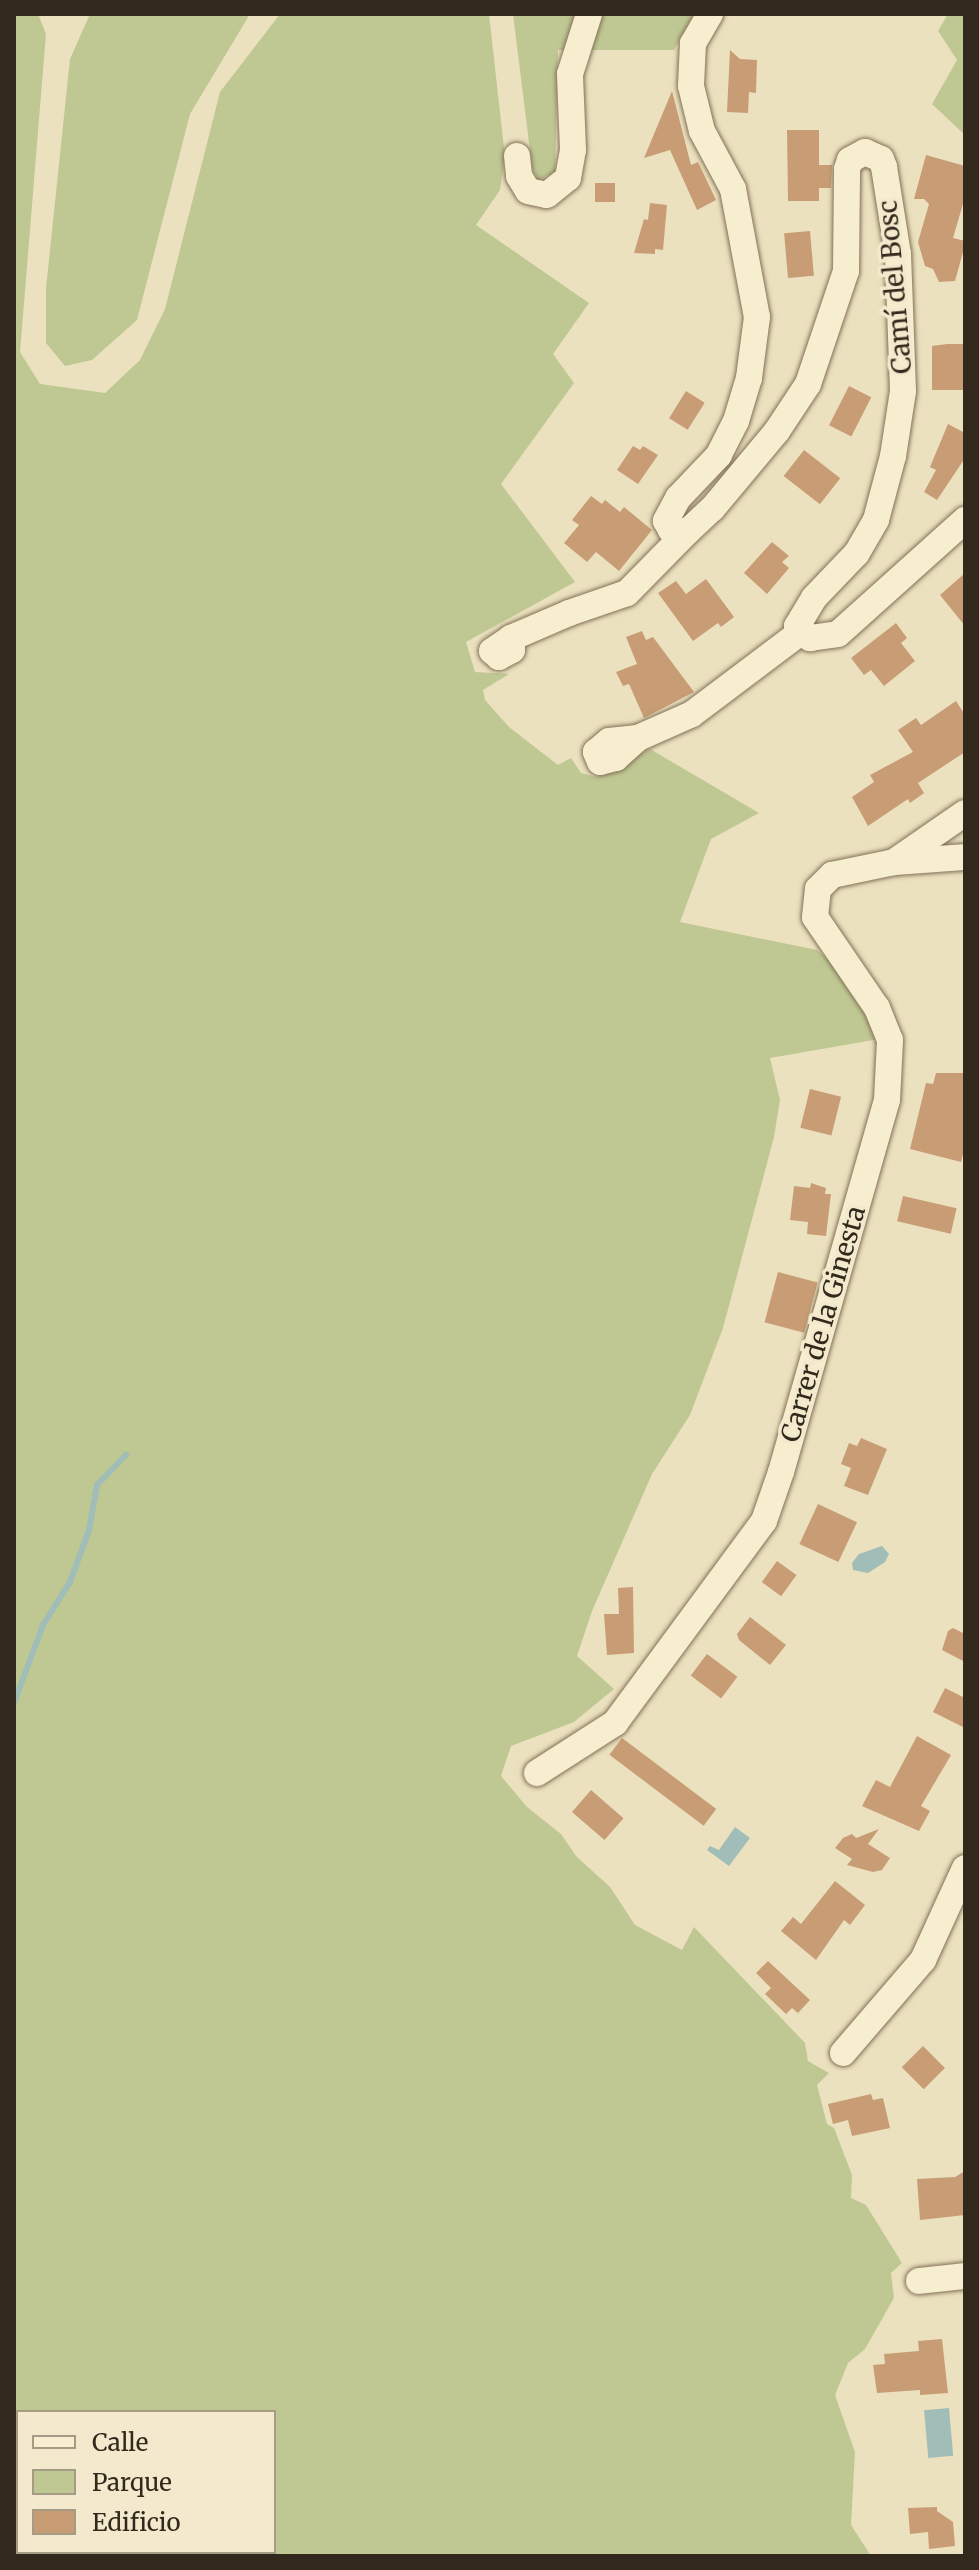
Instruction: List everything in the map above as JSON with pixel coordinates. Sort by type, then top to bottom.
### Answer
[{"type":"street","points":[[517,156],[519,176],[528,191],[547,195],[568,178],[573,150],[570,74],[589,14]]},
{"type":"street","points":[[687,532],[671,530],[666,521],[678,498],[719,455],[736,421],[749,378],[757,317],[733,189],[702,131],[691,86],[693,43],[710,14]]},
{"type":"street","name":"Camí del Bosc","points":[[687,532],[712,509],[777,431],[808,384],[846,271],[847,169],[850,160],[872,153],[881,159],[884,167],[898,254],[903,391],[893,456],[876,520],[856,554],[814,598],[797,626],[802,631]]},
{"type":"street","points":[[638,738],[692,714],[802,631],[810,638],[838,634],[965,520]]},
{"type":"street","points":[[511,638],[627,593],[687,532]]},
{"type":"street","points":[[958,818],[947,835],[949,844],[963,857]]},
{"type":"street","points":[[894,862],[958,818]]},
{"type":"street","name":"Carrer de la Ginesta","points":[[537,1773],[615,1723],[764,1521],[781,1472],[887,1100],[890,1040],[877,1008],[815,917],[818,889],[832,875],[894,862],[963,857]]},
{"type":"street","points":[[843,2053],[923,1960],[965,1868]]},
{"type":"street","points":[[919,2281],[965,2276]]},
{"type":"green space","points":[[14,14],[38,14],[46,34],[20,352],[40,384],[105,393],[140,360],[165,309],[220,92],[280,14],[489,14],[505,157],[500,190],[476,225],[589,303],[553,354],[574,383],[501,484],[575,582],[466,642],[475,672],[509,674],[483,690],[485,700],[509,727],[558,765],[571,758],[581,773],[596,777],[650,749],[759,813],[711,839],[680,922],[817,950],[836,966],[866,1006],[879,1039],[770,1058],[780,1100],[774,1137],[723,1328],[690,1415],[652,1474],[592,1611],[577,1656],[614,1689],[574,1722],[511,1746],[501,1776],[527,1807],[561,1834],[576,1856],[610,1887],[635,1925],[682,1950],[694,1927],[805,2043],[808,2061],[829,2073],[817,2085],[827,2124],[834,2128],[852,2175],[851,2198],[866,2205],[902,2263],[891,2273],[894,2298],[865,2349],[848,2363],[835,2395],[855,2452],[851,2525],[871,2556],[14,2556]]},
{"type":"green space","points":[[90,14],[250,14],[190,114],[137,320],[92,360],[65,366],[46,343],[46,288],[70,59]]},
{"type":"green space","points":[[513,14],[694,14],[674,50],[558,50],[555,172],[538,180],[532,167]]},
{"type":"green space","points":[[948,14],[965,14],[965,135],[932,104],[957,60],[938,31]]},
{"type":"water","points":[[882,1546],[889,1554],[885,1562],[868,1573],[853,1570],[852,1563],[859,1554]]},
{"type":"water","points":[[735,1827],[750,1838],[729,1866],[707,1850],[710,1846],[719,1850]]},
{"type":"water","points":[[949,2408],[953,2456],[928,2458],[924,2410]]},
{"type":"building","points":[[730,50],[740,59],[757,60],[756,93],[749,92],[748,113],[727,112]]},
{"type":"building","points":[[672,91],[691,165],[698,162],[716,200],[697,210],[670,150],[644,158]]},
{"type":"building","points":[[787,130],[819,130],[819,165],[832,165],[831,188],[819,188],[819,201],[788,201]]},
{"type":"building","points":[[926,155],[965,166],[965,197],[953,238],[965,241],[965,245],[955,281],[939,282],[933,269],[925,266],[918,242],[929,204],[924,199],[914,199]]},
{"type":"building","points":[[595,183],[615,183],[615,202],[595,202]]},
{"type":"building","points":[[650,203],[667,205],[663,250],[655,249],[655,254],[634,253],[644,219],[648,220]]},
{"type":"building","points":[[810,231],[814,276],[788,278],[784,233]]},
{"type":"building","points":[[963,344],[963,390],[932,390],[932,346]]},
{"type":"building","points":[[849,386],[871,397],[851,437],[829,425]]},
{"type":"building","points":[[686,391],[705,403],[688,430],[669,418]]},
{"type":"building","points":[[948,424],[965,433],[965,458],[937,500],[924,492],[936,470],[930,467]]},
{"type":"building","points":[[633,446],[640,450],[643,446],[658,455],[638,484],[617,470]]},
{"type":"building","points":[[804,450],[840,478],[820,504],[784,476]]},
{"type":"building","points":[[591,496],[602,504],[605,500],[620,512],[624,507],[652,530],[619,571],[596,552],[587,562],[564,543],[579,525],[572,520]]},
{"type":"building","points":[[772,542],[789,556],[782,562],[789,568],[767,594],[744,573]]},
{"type":"building","points":[[965,573],[965,626],[940,595]]},
{"type":"building","points":[[706,579],[734,617],[721,627],[718,623],[693,641],[658,593],[676,581],[686,594]]},
{"type":"building","points":[[896,623],[907,638],[901,643],[915,661],[884,686],[871,670],[864,675],[851,658]]},
{"type":"building","points":[[642,631],[646,640],[653,637],[694,692],[644,718],[629,684],[623,686],[616,672],[637,664],[626,637]]},
{"type":"building","points":[[956,701],[965,715],[965,752],[918,783],[924,793],[910,803],[908,799],[868,826],[852,797],[874,782],[870,775],[913,752],[898,730],[916,718],[921,725]]},
{"type":"building","points":[[936,1073],[965,1073],[965,1146],[961,1162],[910,1149],[926,1083],[933,1084]]},
{"type":"building","points":[[810,1089],[841,1097],[831,1136],[800,1128]]},
{"type":"building","points":[[811,1183],[826,1188],[825,1194],[831,1194],[826,1236],[807,1234],[808,1222],[790,1220],[794,1186],[810,1188]]},
{"type":"building","points":[[903,1196],[957,1208],[951,1234],[897,1221]]},
{"type":"building","points":[[778,1272],[818,1283],[804,1333],[765,1322]]},
{"type":"building","points":[[861,1438],[887,1449],[868,1495],[844,1486],[851,1468],[841,1464],[849,1443],[857,1446]]},
{"type":"building","points":[[818,1504],[857,1522],[838,1562],[799,1544]]},
{"type":"building","points":[[777,1561],[796,1575],[781,1596],[762,1582]]},
{"type":"building","points":[[633,1587],[634,1653],[607,1655],[604,1614],[619,1614],[618,1588]]},
{"type":"building","points":[[750,1617],[786,1645],[770,1665],[739,1640],[737,1634]]},
{"type":"building","points":[[953,1628],[965,1634],[965,1662],[942,1650],[948,1631]]},
{"type":"building","points":[[707,1654],[737,1677],[721,1698],[691,1676]]},
{"type":"building","points":[[945,1688],[965,1698],[965,1728],[933,1712]]},
{"type":"building","points":[[917,1736],[951,1755],[921,1806],[930,1811],[919,1831],[862,1806],[876,1780],[890,1787]]},
{"type":"building","points":[[622,1738],[716,1809],[704,1826],[609,1755]]},
{"type":"building","points":[[591,1790],[623,1818],[604,1840],[572,1812]]},
{"type":"building","points":[[879,1829],[868,1844],[890,1858],[882,1870],[873,1872],[847,1865],[852,1859],[835,1848],[843,1838],[852,1834],[856,1838]]},
{"type":"building","points":[[835,1881],[865,1905],[850,1925],[844,1920],[816,1960],[781,1931],[793,1917],[801,1924]]},
{"type":"building","points":[[768,1961],[810,2000],[798,2013],[792,2008],[786,2014],[765,1994],[771,1988],[756,1973]]},
{"type":"building","points":[[923,2046],[945,2068],[924,2089],[902,2067]]},
{"type":"building","points":[[871,2094],[873,2100],[883,2098],[890,2128],[852,2136],[848,2120],[833,2124],[828,2104]]},
{"type":"building","points":[[965,2171],[965,2215],[920,2220],[917,2179],[955,2177]]},
{"type":"building","points":[[942,2339],[948,2393],[920,2395],[920,2390],[877,2393],[873,2365],[885,2364],[884,2354],[919,2351],[918,2341]]},
{"type":"building","points":[[937,2507],[937,2511],[953,2522],[955,2546],[929,2549],[928,2532],[910,2534],[908,2508]]},
{"type":"waterway","points":[[14,1703],[43,1625],[70,1582],[89,1530],[97,1485],[126,1455]]}]
